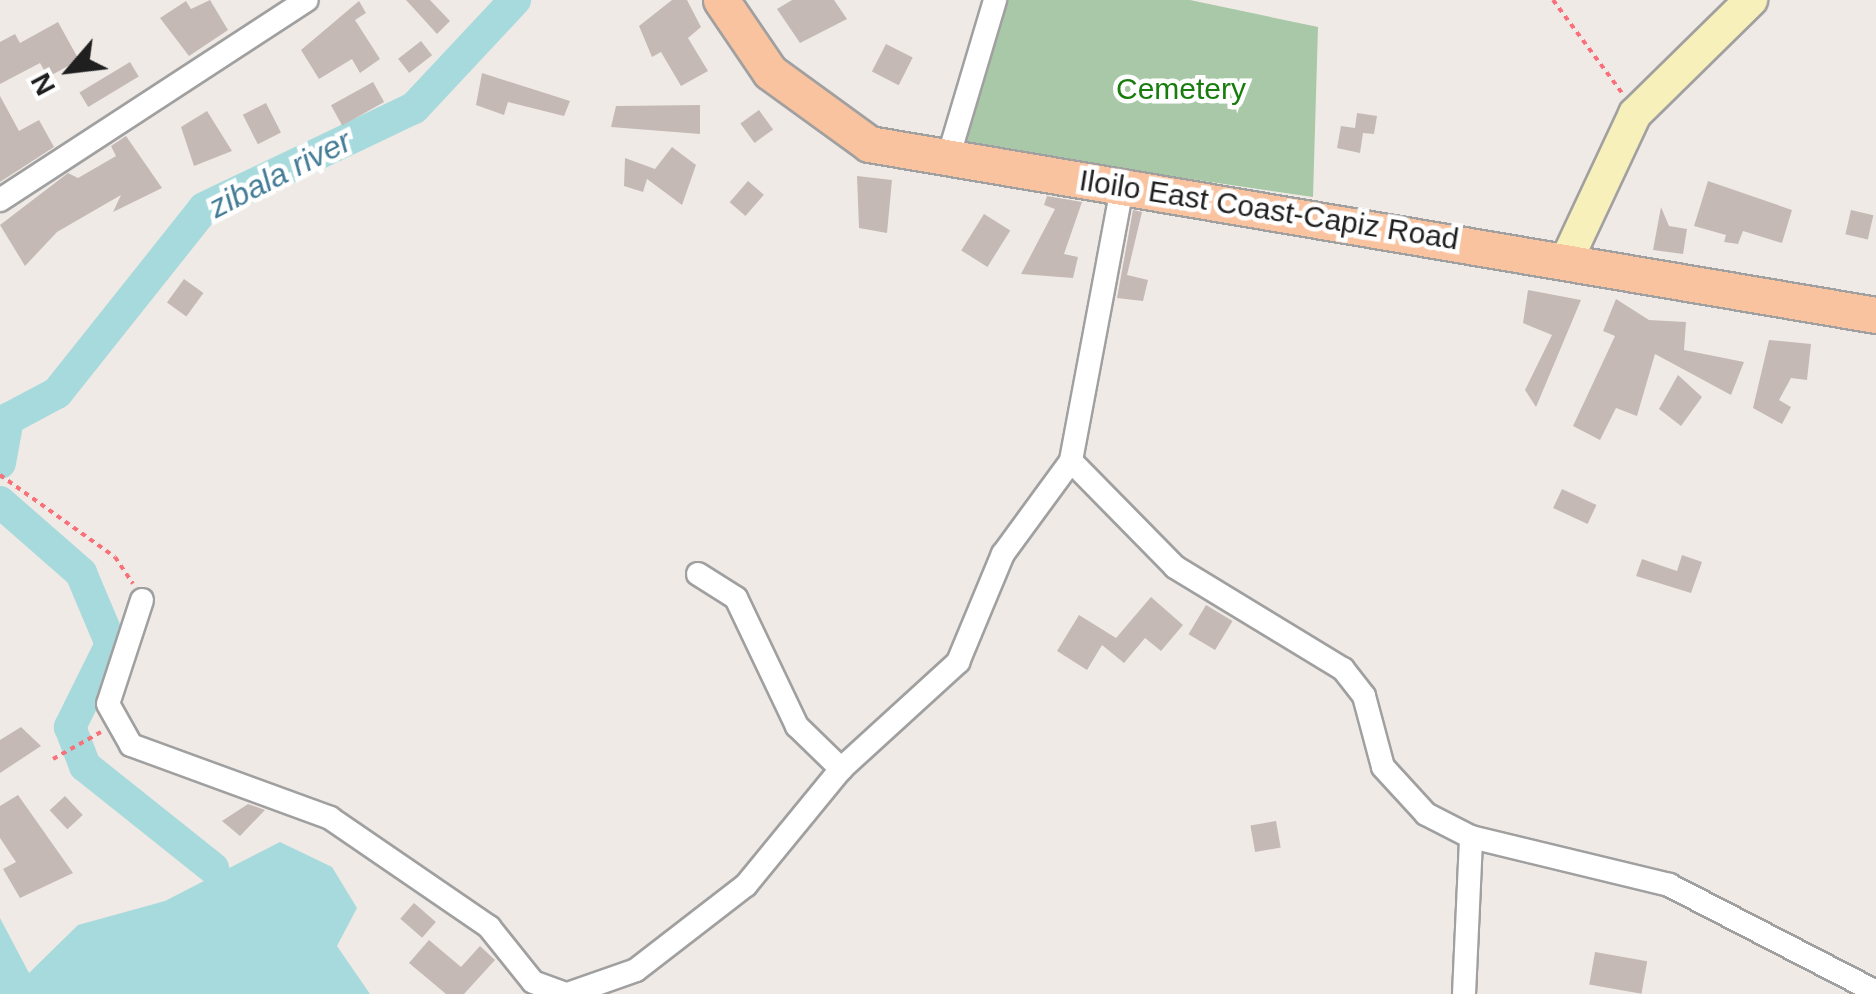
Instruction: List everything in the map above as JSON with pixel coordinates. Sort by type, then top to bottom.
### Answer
[{"type":"main road","name":"Iloilo East Coast-Capiz Road","points":[[721,0],[770,72],[869,144],[1122,188],[1568,257],[1876,315]]},
{"type":"street","points":[[0,200],[308,0]]},
{"type":"street","points":[[948,158],[995,0]]},
{"type":"street","points":[[1568,257],[1635,114],[1751,0]]},
{"type":"street","points":[[142,600],[108,704],[131,745],[330,818],[488,927],[533,982],[567,994],[636,970],[746,885],[841,769],[958,662],[1003,554],[1072,461],[1122,188]]},
{"type":"street","points":[[1072,461],[1174,567],[1343,669],[1364,696],[1383,766],[1426,814],[1471,838],[1669,885],[1876,992]]},
{"type":"street","points":[[698,574],[736,598],[797,726],[841,769]]},
{"type":"street","points":[[1464,994],[1471,838]]},
{"type":"path","points":[[1553,0],[1635,114]]},
{"type":"path","points":[[0,475],[12,479],[115,557],[142,600]]},
{"type":"path","points":[[53,758],[104,730]]},
{"type":"green space","name":"Cemetery","points":[[1007,0],[1190,0],[1318,27],[1313,197],[958,145]]},
{"type":"water","points":[[280,842],[332,867],[357,908],[337,946],[370,994],[0,994],[0,918],[29,973],[78,925],[165,901]]},
{"type":"building","points":[[210,0],[228,30],[189,56],[160,18],[186,1],[191,9]]},
{"type":"building","points":[[406,0],[430,0],[450,21],[437,34]]},
{"type":"building","points":[[672,0],[687,0],[701,27],[688,38],[708,71],[681,86],[661,52],[652,57],[639,26]]},
{"type":"building","points":[[792,0],[834,0],[847,19],[800,43],[777,9]]},
{"type":"building","points":[[359,1],[366,13],[355,20],[380,59],[360,73],[352,59],[319,79],[301,50]]},
{"type":"building","points":[[58,22],[79,60],[48,77],[40,63],[0,84],[0,42],[15,34],[20,43]]},
{"type":"building","points":[[421,41],[432,55],[409,73],[398,59]]},
{"type":"building","points":[[886,44],[913,58],[899,85],[872,72]]},
{"type":"building","points":[[130,62],[139,77],[88,107],[79,92]]},
{"type":"building","points":[[482,73],[570,101],[564,116],[508,102],[504,115],[476,105]]},
{"type":"building","points":[[373,82],[384,102],[342,125],[331,105]]},
{"type":"building","points":[[0,96],[19,131],[39,120],[54,147],[0,182]]},
{"type":"building","points":[[266,103],[281,132],[258,144],[243,115]]},
{"type":"building","points":[[700,105],[700,134],[611,127],[616,106]]},
{"type":"building","points":[[759,110],[773,129],[754,143],[740,124]]},
{"type":"building","points":[[207,111],[232,151],[194,166],[181,127]]},
{"type":"building","points":[[1357,113],[1377,116],[1374,134],[1363,133],[1360,153],[1337,148],[1341,126],[1355,128]]},
{"type":"building","points":[[126,136],[162,188],[113,212],[121,195],[57,232],[25,266],[0,225],[68,173],[78,178],[116,156],[111,146]]},
{"type":"building","points":[[672,147],[696,165],[682,205],[647,179],[643,192],[624,186],[625,158],[655,169]]},
{"type":"building","points":[[857,176],[892,180],[887,233],[859,228]]},
{"type":"building","points":[[748,181],[764,195],[745,216],[730,202]]},
{"type":"building","points":[[1708,181],[1792,210],[1782,243],[1743,231],[1738,244],[1724,242],[1726,235],[1694,226]]},
{"type":"building","points":[[1047,196],[1082,202],[1064,254],[1078,257],[1073,278],[1021,274],[1055,209],[1044,205]]},
{"type":"building","points":[[1661,207],[1669,226],[1687,229],[1683,254],[1653,250]]},
{"type":"building","points":[[1133,210],[1142,212],[1127,275],[1148,280],[1143,301],[1117,298]]},
{"type":"building","points":[[1851,210],[1873,215],[1868,240],[1845,234]]},
{"type":"building","points":[[984,214],[1010,230],[988,267],[961,250]]},
{"type":"building","points":[[184,279],[203,293],[186,317],[167,302]]},
{"type":"building","points":[[1528,290],[1581,300],[1536,407],[1525,390],[1552,335],[1523,323]]},
{"type":"building","points":[[1616,299],[1649,320],[1686,322],[1684,350],[1744,362],[1731,395],[1655,354],[1637,416],[1616,408],[1600,440],[1573,426],[1615,336],[1603,331]]},
{"type":"building","points":[[1769,340],[1811,344],[1807,380],[1791,378],[1779,400],[1791,407],[1782,424],[1753,408]]},
{"type":"building","points":[[1678,375],[1702,397],[1681,426],[1659,409]]},
{"type":"building","points":[[1562,489],[1596,505],[1588,524],[1553,508]]},
{"type":"building","points":[[1682,555],[1702,562],[1691,593],[1636,576],[1642,559],[1677,571]]},
{"type":"building","points":[[1151,597],[1183,625],[1161,651],[1145,638],[1124,663],[1102,645],[1087,670],[1057,651],[1079,615],[1116,638]]},
{"type":"building","points":[[1206,605],[1233,621],[1215,650],[1188,634]]},
{"type":"building","points":[[21,727],[41,746],[0,773],[0,740]]},
{"type":"building","points":[[18,795],[73,873],[20,898],[3,869],[16,862],[0,838],[0,806]]},
{"type":"building","points":[[65,796],[83,815],[67,829],[50,810]]},
{"type":"building","points":[[248,804],[265,810],[240,836],[222,821]]},
{"type":"building","points":[[1276,821],[1281,848],[1255,852],[1250,826]]},
{"type":"building","points":[[414,903],[436,922],[422,938],[400,919]]},
{"type":"building","points":[[429,940],[461,967],[480,946],[495,960],[464,994],[446,994],[409,963]]},
{"type":"building","points":[[1595,952],[1647,961],[1641,994],[1589,984]]},
{"type":"waterway","name":"zibala river","points":[[0,463],[8,419],[57,393],[204,208],[414,108],[515,0]]},
{"type":"waterway","name":"zibala river","points":[[0,502],[81,573],[111,644],[70,727],[85,766],[213,868]]}]
